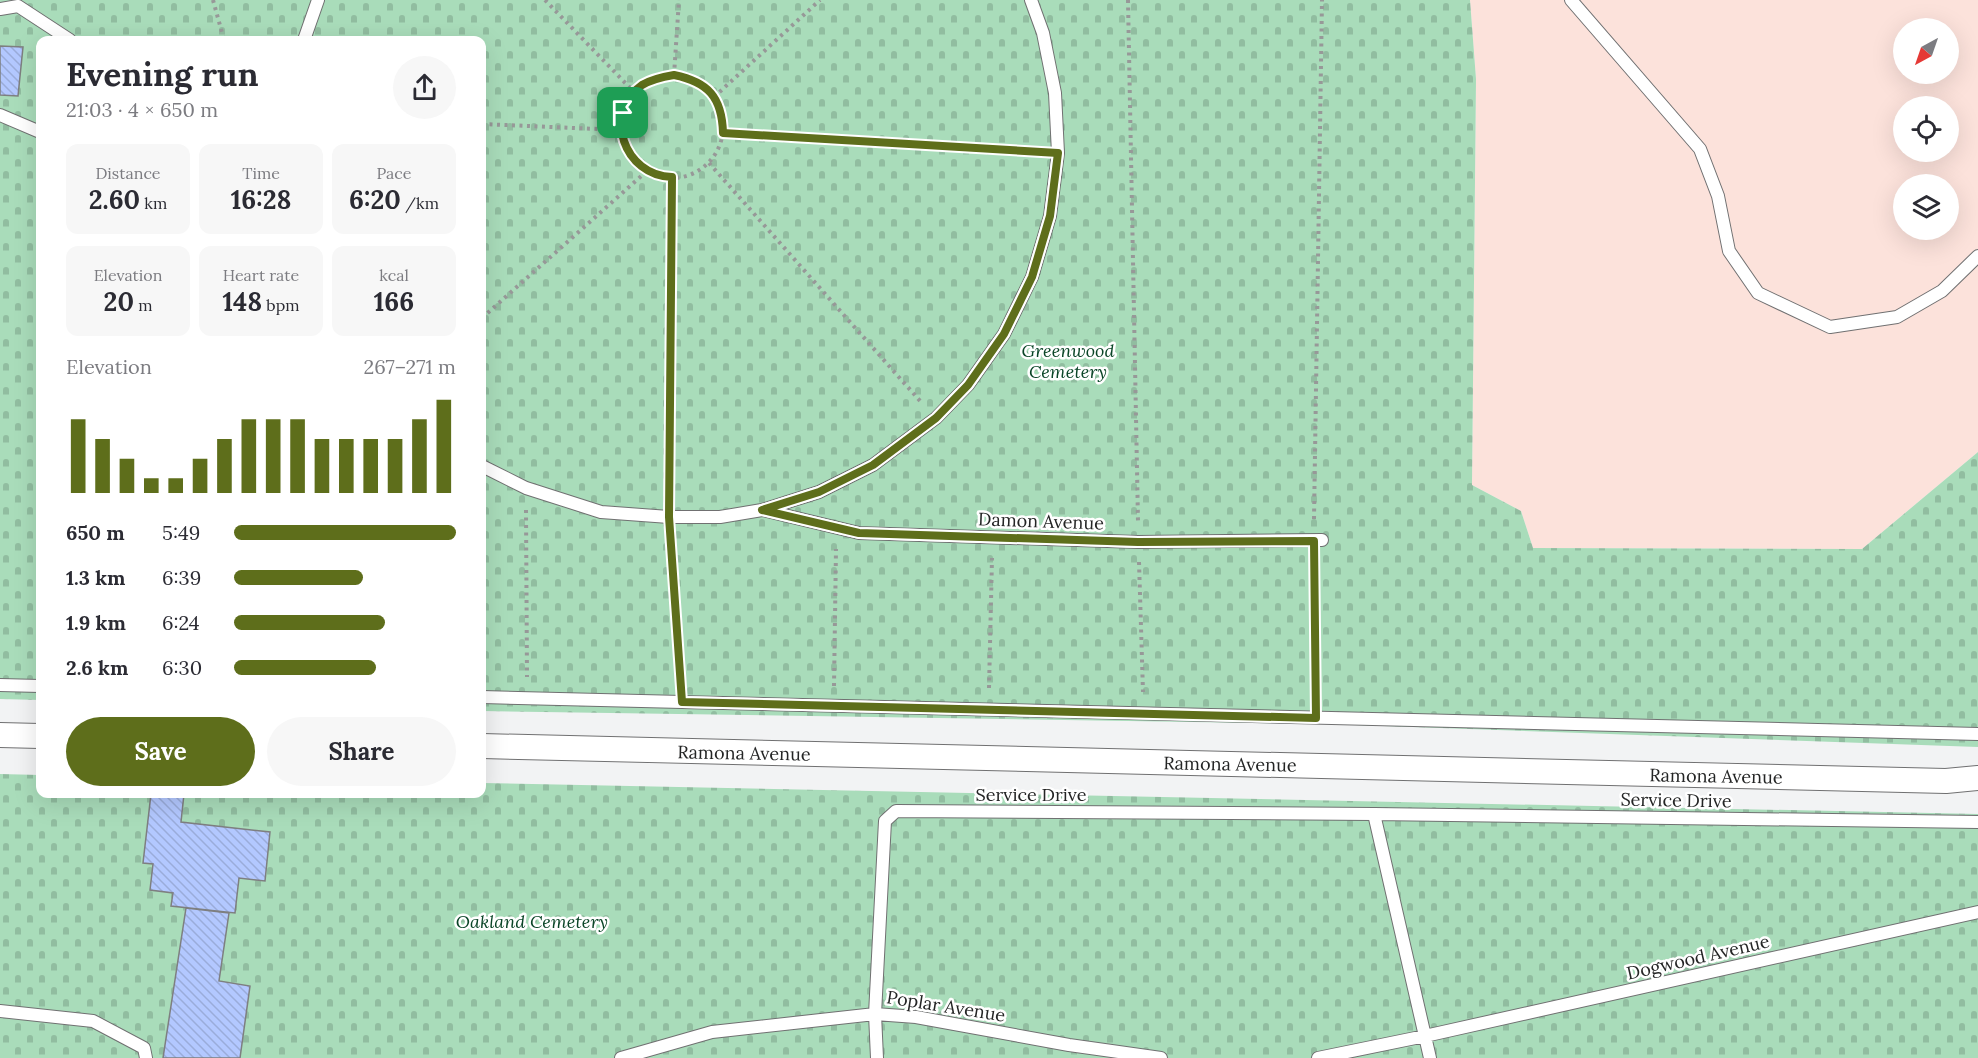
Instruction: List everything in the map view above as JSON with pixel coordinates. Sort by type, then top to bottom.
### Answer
[{"type":"street","points":[[0,735],[36,736]]},
{"type":"street","name":"Ramona Avenue","points":[[486,747],[1946,781],[1978,778]]},
{"type":"lane","points":[[305,36],[318,0]]},
{"type":"lane","points":[[486,468],[526,488],[601,512],[669,517],[720,517],[762,510],[819,492],[873,465],[936,418],[968,385],[1004,334],[1032,277],[1050,216],[1058,153],[1055,93],[1043,33],[1031,0]]},
{"type":"lane","points":[[1571,0],[1700,149],[1718,196],[1729,251],[1758,293],[1830,327],[1896,317],[1942,291],[1978,256]]},
{"type":"lane","points":[[0,9],[18,6],[64,36]]},
{"type":"lane","points":[[0,115],[36,130]]},
{"type":"lane","name":"Damon Avenue","points":[[762,510],[859,533],[1138,542],[1318,541]]},
{"type":"lane","points":[[0,685],[36,686]]},
{"type":"lane","points":[[486,697],[1978,734]]},
{"type":"lane","name":"Service Drive","points":[[877,1058],[875,1014],[885,821],[896,811],[1374,814],[1978,822]]},
{"type":"lane","points":[[1374,814],[1430,1058]]},
{"type":"lane","name":"Dogwood Avenue","points":[[1425,1036],[1978,912]]},
{"type":"lane","points":[[0,1011],[93,1021],[144,1048],[146,1058]]},
{"type":"lane","name":"Poplar Avenue","points":[[621,1058],[712,1032],[875,1014],[916,1017],[1069,1045],[1161,1058]]},
{"type":"lane","points":[[1318,1058],[1425,1036]]},
{"type":"path","points":[[213,0],[223,36]]},
{"type":"path","points":[[545,0],[635,93]]},
{"type":"path","points":[[674,75],[678,0]]},
{"type":"path","points":[[714,97],[820,0]]},
{"type":"path","points":[[1128,0],[1138,542],[1144,714]]},
{"type":"path","points":[[1316,718],[1322,0]]},
{"type":"path","points":[[674,75],[690,79],[705,87],[714,97],[722,116],[723,133],[718,149],[709,163],[695,173],[679,178],[663,177],[647,171],[634,161],[624,146],[621,130],[623,113],[630,98],[641,86],[657,78],[674,75]]},
{"type":"path","points":[[486,124],[621,130]]},
{"type":"path","points":[[723,133],[1058,153]]},
{"type":"path","points":[[709,163],[936,418]]},
{"type":"path","points":[[486,314],[647,171]]},
{"type":"path","points":[[672,177],[669,517],[682,702]]},
{"type":"path","points":[[526,488],[527,698]]},
{"type":"path","points":[[834,706],[836,528]]},
{"type":"path","points":[[988,710],[993,538]]},
{"type":"shaded area","points":[[1470,0],[1978,0],[1978,452],[1862,549],[1533,548],[1521,511],[1472,485],[1476,79]]},
{"type":"green space","name":"Greenwood Cemetery","points":[[0,0],[1470,0],[1476,79],[1472,485],[1521,511],[1533,548],[1862,549],[1978,452],[1978,747],[1327,724],[486,711],[486,36],[36,36],[36,700],[0,699]]},
{"type":"green space","name":"Oakland Cemetery","points":[[0,774],[36,775],[36,798],[486,798],[486,783],[1978,814],[1978,1058],[0,1058]]},
{"type":"building","points":[[0,46],[23,47],[18,96],[0,95]]},
{"type":"building","points":[[151,798],[184,798],[181,822],[270,832],[265,881],[239,878],[235,913],[171,906],[173,893],[150,890],[153,864],[143,863]]},
{"type":"building","points":[[186,908],[229,913],[219,981],[250,986],[240,1058],[163,1058]]},
{"type":"route","points":[[674,75],[690,79],[705,87],[714,97],[722,116],[723,133],[1058,153],[1050,216],[1032,277],[1004,334],[968,385],[936,418],[873,465],[819,492],[762,510],[859,533],[1080,541],[1314,541],[1316,718],[682,702],[669,517],[672,177],[663,177],[647,171],[634,161],[624,146],[621,130],[623,113],[630,98],[641,86],[657,78],[674,75]]}]
